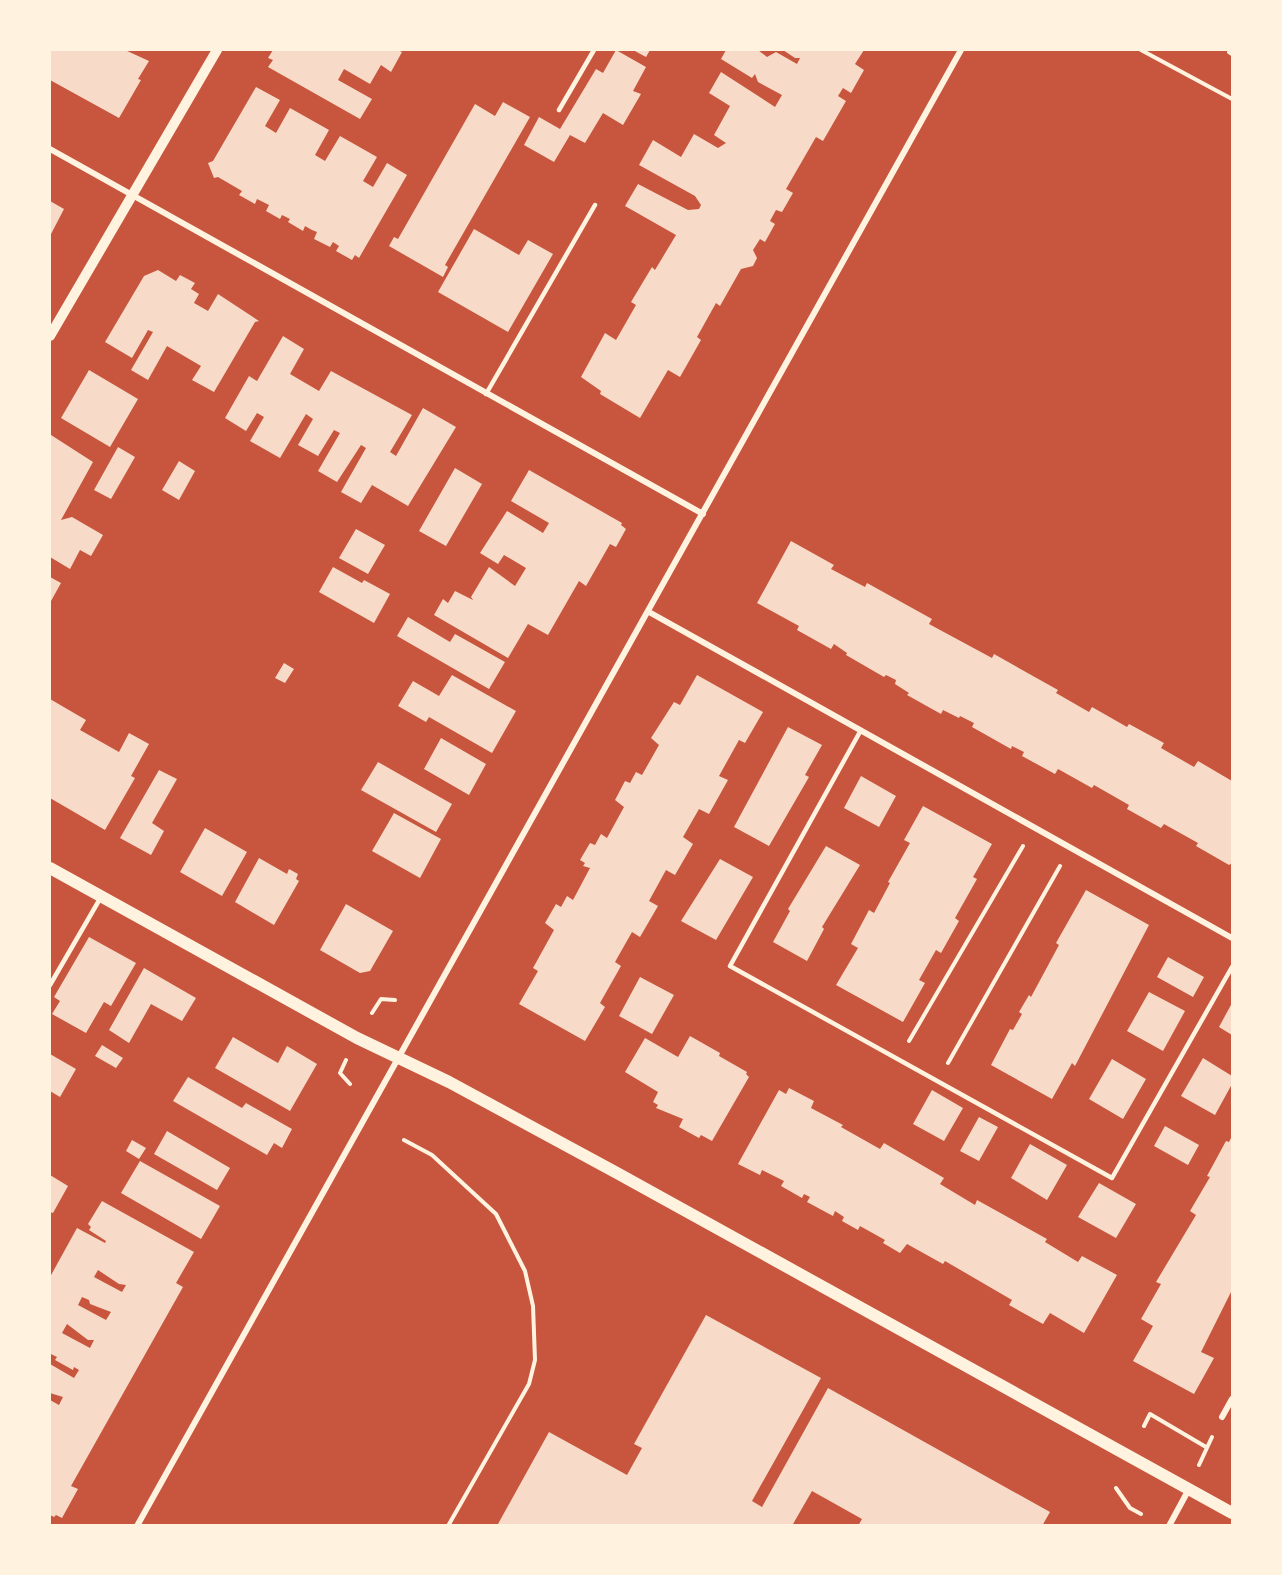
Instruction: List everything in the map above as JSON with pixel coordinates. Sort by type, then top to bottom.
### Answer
[{"type":"main road","points":[[50,868],[398,1060],[449,1082],[1233,1513]]},
{"type":"street","points":[[50,336],[217,50]]},
{"type":"street","points":[[137,1526],[961,50]]},
{"type":"street","points":[[50,149],[703,514]]},
{"type":"street","points":[[649,612],[1233,938]]},
{"type":"street","points":[[1222,1418],[1233,1399]]},
{"type":"street","points":[[1170,1526],[1190,1488]]},
{"type":"lane","points":[[559,110],[594,50]]},
{"type":"lane","points":[[486,394],[595,205]]},
{"type":"lane","points":[[861,730],[730,966],[1112,1178],[1233,967]]},
{"type":"lane","points":[[50,985],[101,897]]},
{"type":"path","points":[[1141,50],[1233,99]]},
{"type":"path","points":[[898,1059],[1034,827]]},
{"type":"path","points":[[938,1081],[1071,847]]},
{"type":"path","points":[[372,1012],[381,999],[395,1000]]},
{"type":"path","points":[[346,1060],[340,1073],[350,1084]]},
{"type":"path","points":[[404,1140],[432,1155],[496,1214],[525,1271],[533,1306],[535,1360],[529,1384],[448,1526]]},
{"type":"path","points":[[1144,1425],[1150,1414],[1206,1447]]},
{"type":"path","points":[[1190,1488],[1206,1447],[1222,1418]]},
{"type":"path","points":[[1116,1488],[1130,1508],[1141,1514]]},
{"type":"building","points":[[50,50],[125,50],[149,61],[119,118],[50,80]]},
{"type":"building","points":[[273,50],[397,50],[402,52],[391,72],[381,65],[370,84],[344,69],[338,80],[372,99],[360,119],[268,67],[273,60],[268,58]]},
{"type":"building","points":[[616,50],[646,67],[633,91],[641,94],[623,125],[603,113],[585,143],[570,135],[554,162],[524,145],[539,117],[560,129],[596,69],[603,73]]},
{"type":"building","points":[[633,50],[650,50],[646,57]]},
{"type":"building","points":[[726,50],[758,50],[767,57],[776,52],[797,64],[800,58],[795,58],[783,50],[864,50],[855,64],[864,70],[851,93],[843,88],[838,96],[846,101],[823,141],[816,137],[786,189],[793,193],[782,212],[776,210],[770,221],[775,224],[765,242],[760,239],[753,250],[757,258],[753,266],[741,269],[720,306],[716,303],[697,337],[701,340],[680,377],[668,370],[640,418],[600,394],[601,391],[581,377],[605,333],[616,340],[636,305],[631,302],[652,267],[655,270],[676,235],[625,206],[638,184],[688,210],[699,209],[701,205],[695,196],[639,165],[653,140],[681,157],[694,134],[718,148],[726,143],[714,135],[730,106],[709,93],[721,72],[775,107],[782,95],[758,82],[755,74],[752,78],[721,59]]},
{"type":"building","points":[[256,87],[280,100],[265,126],[276,133],[290,108],[329,130],[315,155],[325,161],[340,136],[377,157],[363,181],[373,187],[387,163],[407,175],[359,258],[355,255],[352,260],[336,251],[339,246],[333,242],[330,247],[314,239],[317,232],[305,226],[303,231],[288,222],[290,219],[282,215],[280,219],[266,211],[269,205],[257,199],[255,204],[239,195],[242,191],[218,177],[214,178],[208,163],[213,161]]},
{"type":"building","points":[[503,102],[530,117],[445,265],[448,267],[443,277],[389,246],[394,237],[398,239],[475,104],[495,116]]},
{"type":"building","points":[[50,201],[64,209],[50,236]]},
{"type":"building","points":[[474,229],[519,255],[528,240],[553,254],[508,332],[438,292]]},
{"type":"building","points":[[158,270],[176,281],[180,275],[195,283],[191,289],[199,294],[194,303],[208,311],[218,294],[259,321],[255,322],[214,392],[192,380],[201,366],[167,346],[148,380],[131,370],[153,332],[148,330],[132,358],[105,342],[144,276]]},
{"type":"building","points":[[283,336],[304,349],[290,374],[319,391],[331,371],[412,415],[390,452],[396,456],[423,408],[456,427],[408,506],[372,485],[361,503],[341,492],[366,448],[361,445],[337,482],[318,471],[340,433],[334,430],[318,456],[298,445],[313,419],[306,414],[280,458],[250,441],[264,417],[257,413],[246,431],[225,418],[249,376],[257,381]]},
{"type":"building","points":[[89,370],[138,399],[110,447],[61,418]]},
{"type":"building","points":[[51,435],[93,462],[61,520],[72,517],[103,535],[91,556],[80,550],[70,569],[50,557]]},
{"type":"building","points":[[118,447],[135,457],[111,499],[94,490]]},
{"type":"building","points":[[179,461],[195,471],[179,500],[162,490]]},
{"type":"building","points":[[455,468],[482,484],[446,546],[419,531]]},
{"type":"building","points":[[529,470],[622,523],[621,525],[626,529],[616,547],[610,544],[586,586],[579,581],[548,635],[528,624],[508,658],[434,615],[443,599],[448,603],[455,591],[473,600],[471,597],[489,567],[515,586],[526,568],[504,555],[498,564],[480,553],[507,511],[543,533],[549,523],[511,501]]},
{"type":"building","points":[[356,529],[385,545],[368,574],[339,558]]},
{"type":"building","points":[[791,541],[834,565],[831,569],[865,587],[867,583],[932,619],[929,624],[992,658],[994,654],[1058,690],[1056,693],[1089,712],[1092,707],[1127,727],[1129,724],[1164,743],[1161,748],[1194,767],[1198,761],[1232,781],[1232,863],[1229,865],[1196,846],[1198,843],[1164,824],[1161,828],[1127,809],[1129,805],[1094,785],[1092,788],[1058,769],[1055,774],[1022,756],[1024,752],[1012,746],[1011,749],[972,727],[974,723],[943,710],[941,714],[907,695],[909,693],[895,684],[896,680],[886,675],[884,677],[846,655],[847,653],[834,644],[831,649],[797,630],[799,626],[757,603]]},
{"type":"building","points":[[333,567],[362,583],[364,580],[390,594],[374,623],[319,592]]},
{"type":"building","points":[[50,577],[61,583],[51,601],[50,600]]},
{"type":"building","points":[[408,617],[450,642],[455,634],[505,662],[489,689],[397,636]]},
{"type":"building","points":[[284,663],[294,669],[285,683],[275,678]]},
{"type":"building","points":[[452,675],[516,711],[492,753],[429,717],[426,722],[398,706],[413,681],[439,696]]},
{"type":"building","points":[[697,675],[763,712],[745,743],[739,740],[719,776],[728,780],[709,814],[699,809],[683,837],[693,844],[675,875],[666,870],[649,901],[658,906],[640,937],[632,932],[615,962],[621,966],[600,1003],[605,1007],[585,1041],[519,1004],[538,971],[533,968],[554,930],[545,923],[556,904],[561,907],[567,896],[573,900],[590,868],[583,866],[585,863],[580,860],[590,843],[595,845],[601,834],[607,838],[624,807],[615,800],[625,781],[630,783],[636,772],[642,775],[659,745],[651,738],[674,702],[680,705]]},
{"type":"building","points":[[50,699],[86,720],[80,730],[119,752],[129,733],[149,744],[131,776],[135,778],[105,830],[50,798]]},
{"type":"building","points":[[788,727],[822,745],[805,775],[809,777],[769,846],[734,827]]},
{"type":"building","points":[[441,738],[486,764],[469,795],[424,769]]},
{"type":"building","points":[[378,762],[452,804],[436,832],[361,790]]},
{"type":"building","points":[[159,770],[177,779],[152,823],[164,831],[151,855],[120,838]]},
{"type":"building","points":[[861,776],[896,796],[879,827],[844,808]]},
{"type":"building","points":[[923,806],[992,844],[973,877],[977,879],[955,918],[959,921],[941,953],[936,950],[919,980],[925,983],[903,1022],[836,985],[858,948],[851,944],[869,910],[874,913],[910,843],[904,840]]},
{"type":"building","points":[[394,813],[441,839],[420,878],[372,851]]},
{"type":"building","points":[[205,828],[247,852],[222,896],[180,872]]},
{"type":"building","points":[[826,846],[860,865],[822,927],[824,929],[807,961],[773,942],[790,911],[788,909]]},
{"type":"building","points":[[259,858],[287,874],[289,869],[298,874],[296,879],[299,881],[274,925],[235,902]]},
{"type":"building","points":[[720,859],[753,877],[716,940],[681,921]]},
{"type":"building","points":[[1086,890],[1149,925],[1075,1066],[1072,1063],[1052,1099],[991,1065],[1010,1029],[1013,1030],[1022,1014],[1019,1012],[1029,995],[1031,997],[1059,945],[1056,943]]},
{"type":"building","points":[[346,904],[393,931],[370,971],[360,973],[320,950]]},
{"type":"building","points":[[89,937],[136,963],[111,1006],[104,1002],[86,1033],[52,1014],[60,1001],[54,997]]},
{"type":"building","points":[[1168,957],[1204,977],[1193,997],[1157,977]]},
{"type":"building","points":[[144,968],[196,998],[182,1021],[151,1004],[129,1043],[109,1030]]},
{"type":"building","points":[[640,977],[674,995],[652,1034],[619,1016]]},
{"type":"building","points":[[1149,992],[1185,1011],[1163,1051],[1127,1031]]},
{"type":"building","points":[[1232,1003],[1232,1035],[1219,1027]]},
{"type":"building","points":[[690,1036],[720,1053],[719,1056],[747,1072],[749,1077],[712,1141],[701,1135],[699,1138],[679,1127],[683,1119],[656,1108],[658,1105],[653,1102],[658,1092],[625,1072],[645,1038],[678,1057]]},
{"type":"building","points":[[233,1037],[278,1063],[287,1046],[317,1064],[290,1111],[215,1068]]},
{"type":"building","points":[[102,1045],[123,1058],[116,1068],[95,1056]]},
{"type":"building","points":[[50,1054],[76,1069],[60,1097],[50,1091]]},
{"type":"building","points":[[1203,1058],[1232,1076],[1232,1084],[1215,1115],[1181,1096]]},
{"type":"building","points":[[1112,1059],[1146,1079],[1123,1119],[1089,1099]]},
{"type":"building","points":[[188,1077],[242,1108],[246,1103],[292,1129],[282,1148],[274,1143],[267,1155],[173,1101]]},
{"type":"building","points":[[789,1088],[814,1101],[811,1108],[843,1125],[841,1127],[880,1149],[884,1143],[944,1178],[940,1184],[975,1205],[977,1200],[1047,1239],[1045,1242],[1078,1262],[1082,1256],[1117,1275],[1084,1333],[1050,1313],[1043,1324],[1009,1305],[1012,1300],[945,1261],[943,1264],[907,1244],[900,1253],[883,1243],[885,1240],[860,1226],[858,1230],[842,1221],[844,1217],[835,1211],[833,1216],[807,1202],[810,1197],[804,1194],[802,1198],[781,1186],[784,1181],[762,1170],[760,1175],[738,1164],[779,1090],[786,1094]]},
{"type":"building","points":[[932,1090],[963,1108],[944,1141],[913,1124]]},
{"type":"building","points":[[979,1117],[998,1127],[979,1161],[960,1151]]},
{"type":"building","points":[[1165,1126],[1199,1145],[1188,1165],[1154,1146]]},
{"type":"building","points":[[167,1131],[230,1168],[217,1190],[154,1154]]},
{"type":"building","points":[[1232,1136],[1232,1290],[1201,1352],[1214,1358],[1194,1394],[1133,1361],[1153,1326],[1141,1319],[1161,1284],[1156,1282],[1196,1215],[1190,1211],[1210,1177],[1207,1176],[1226,1141],[1229,1142]]},
{"type":"building","points":[[132,1140],[146,1148],[139,1159],[126,1151]]},
{"type":"building","points":[[1030,1144],[1067,1165],[1047,1200],[1011,1178]]},
{"type":"building","points":[[140,1161],[220,1206],[201,1239],[121,1193]]},
{"type":"building","points":[[50,1175],[68,1186],[53,1213],[50,1212]]},
{"type":"building","points":[[1099,1183],[1136,1204],[1116,1238],[1078,1217]]},
{"type":"building","points":[[102,1201],[194,1252],[176,1283],[183,1287],[71,1486],[78,1489],[62,1518],[50,1515],[50,1400],[59,1405],[63,1397],[50,1393],[50,1364],[74,1378],[79,1370],[74,1367],[73,1370],[55,1360],[57,1357],[51,1354],[50,1357],[50,1277],[77,1228],[105,1243],[106,1241],[89,1230],[91,1227],[88,1224]],"holes":[[[98,1270],[119,1284],[126,1285],[122,1292],[94,1277]],[[82,1297],[89,1300],[90,1304],[111,1312],[106,1320],[78,1305]],[[67,1324],[88,1340],[94,1340],[90,1348],[62,1333]]]},
{"type":"building","points":[[706,1315],[821,1378],[752,1501],[762,1507],[828,1388],[1050,1512],[1042,1526],[858,1526],[862,1519],[812,1491],[793,1524],[796,1526],[498,1524],[549,1432],[627,1475],[642,1448],[634,1444]]}]
